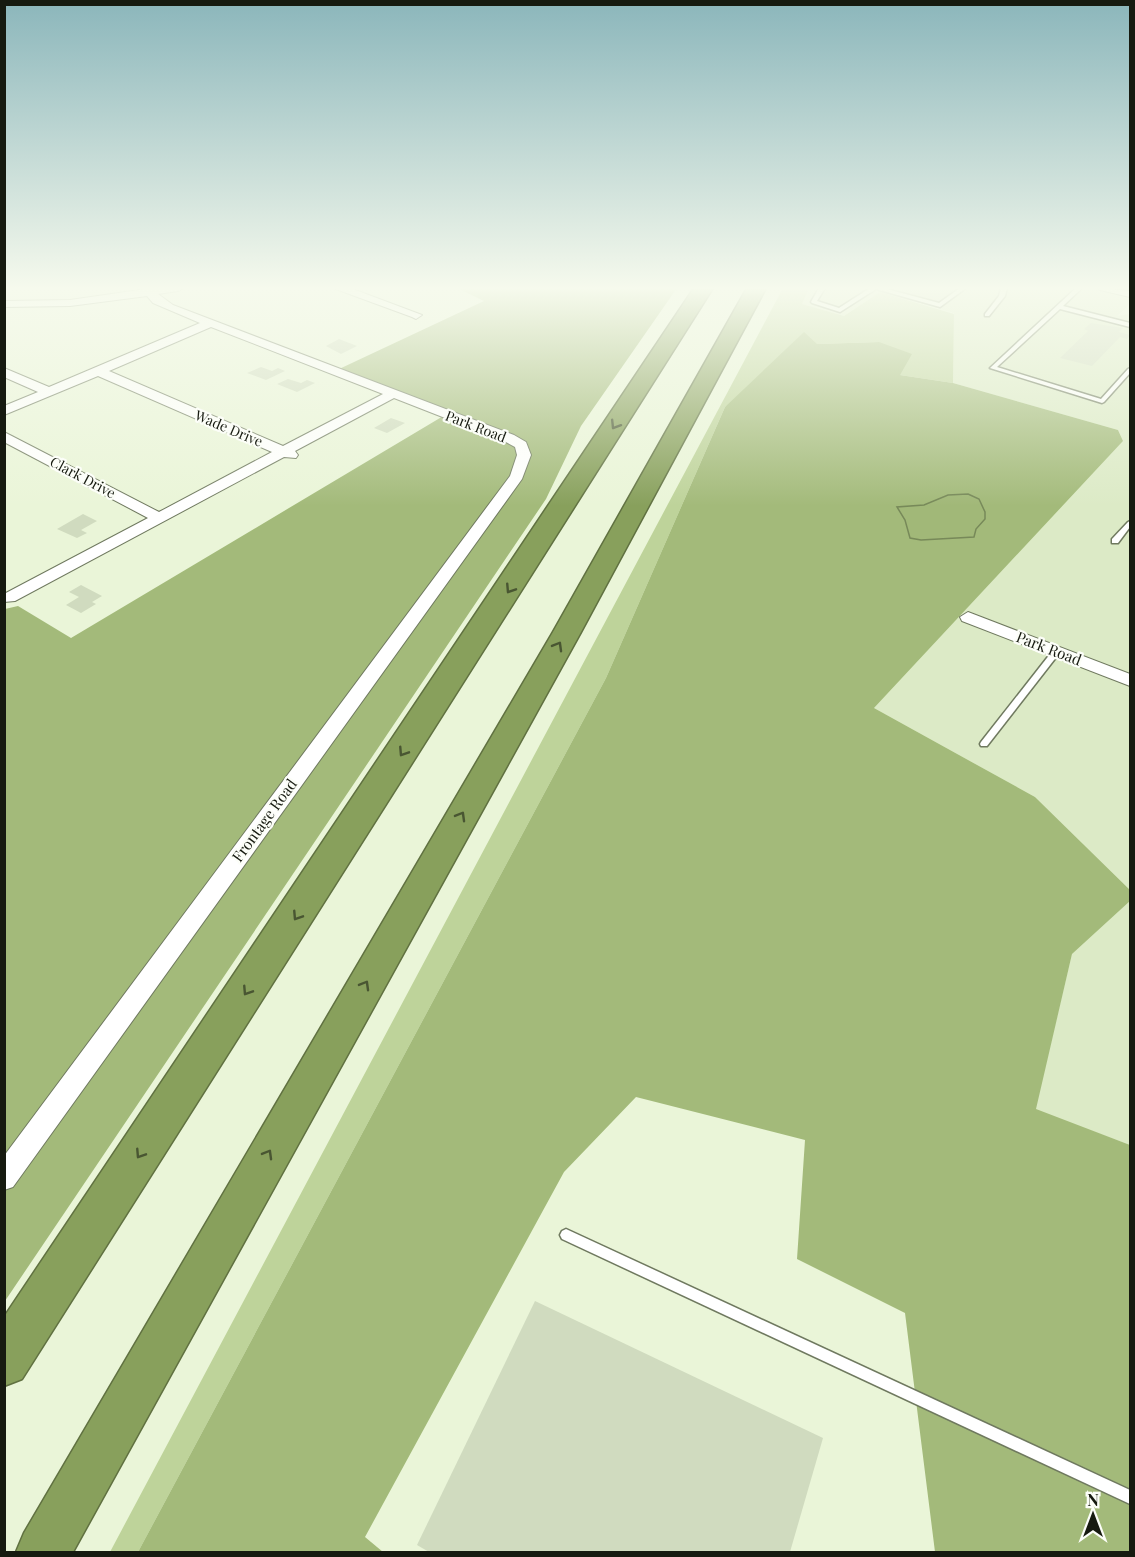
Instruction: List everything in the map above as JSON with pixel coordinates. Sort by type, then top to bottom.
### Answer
[{"type":"highway","points":[[4,1361],[657,361]]},
{"type":"highway","points":[[43,1552],[567,632],[717,361]]},
{"type":"highway","points":[[67,1552],[249,1188]]},
{"type":"highway","points":[[4,1352],[53,1287]]},
{"type":"street","points":[[4,411],[123,361]]},
{"type":"street","name":"Park Road","points":[[307,361],[509,438],[521,445],[523,461]]},
{"type":"street","name":"Wade Drive","points":[[99,371],[289,454]]},
{"type":"street","points":[[4,372],[49,392]]},
{"type":"street","points":[[10,600],[289,454],[392,394]]},
{"type":"street","name":"Clark Drive","points":[[4,436],[161,519]]},
{"type":"street","name":"Frontage Road","points":[[4,1179],[517,476],[523,461]]},
{"type":"street","name":"Park Road","points":[[968,617],[1131,681]]},
{"type":"lane","points":[[1001,361],[993,368],[1101,401],[1131,369]]},
{"type":"lane","points":[[1115,541],[1131,523]]},
{"type":"lane","points":[[984,744],[1057,651]]},
{"type":"lane","points":[[566,1235],[1131,1497]]},
{"type":"shaded area","points":[[357,361],[626,361],[581,426],[546,499],[5,1301],[5,609],[18,606],[71,638],[450,412],[337,370]]},
{"type":"shaded area","points":[[744,361],[793,361],[725,407],[606,678],[138,1552],[110,1552]]},
{"type":"shaded area","points":[[774,361],[908,361],[900,375],[953,383],[1118,430],[1123,441],[874,708],[1035,797],[1130,890],[1130,901],[1072,954],[1036,1109],[1130,1145],[1130,1552],[935,1552],[905,1313],[797,1259],[805,1140],[636,1097],[564,1172],[365,1537],[383,1552],[138,1552],[606,678],[725,407]]},
{"type":"shaded area","points":[[891,361],[953,361],[953,383],[900,375]]},
{"type":"shaded area","points":[[953,361],[1130,361],[1130,890],[1035,797],[874,708],[1123,441],[1118,430],[953,383]]},
{"type":"shaded area","points":[[968,494],[979,499],[985,512],[985,519],[976,529],[974,537],[921,540],[910,538],[905,520],[897,507],[924,505],[948,495]]},
{"type":"shaded area","points":[[1130,901],[1130,1145],[1035,1110],[1072,954]]},
{"type":"building","points":[[1071,361],[1097,361],[1092,366]]},
{"type":"building","points":[[261,367],[272,371],[278,368],[285,371],[266,380],[247,373]]},
{"type":"building","points":[[288,379],[301,383],[307,380],[315,383],[297,392],[277,384]]},
{"type":"building","points":[[391,418],[405,423],[387,433],[374,428]]},
{"type":"building","points":[[83,514],[97,521],[81,530],[87,533],[77,538],[57,529]]},
{"type":"building","points":[[81,585],[102,596],[92,602],[96,604],[81,613],[66,605],[79,597],[69,592]]},
{"type":"building","points":[[535,1301],[823,1438],[790,1552],[429,1552],[417,1545]]}]
